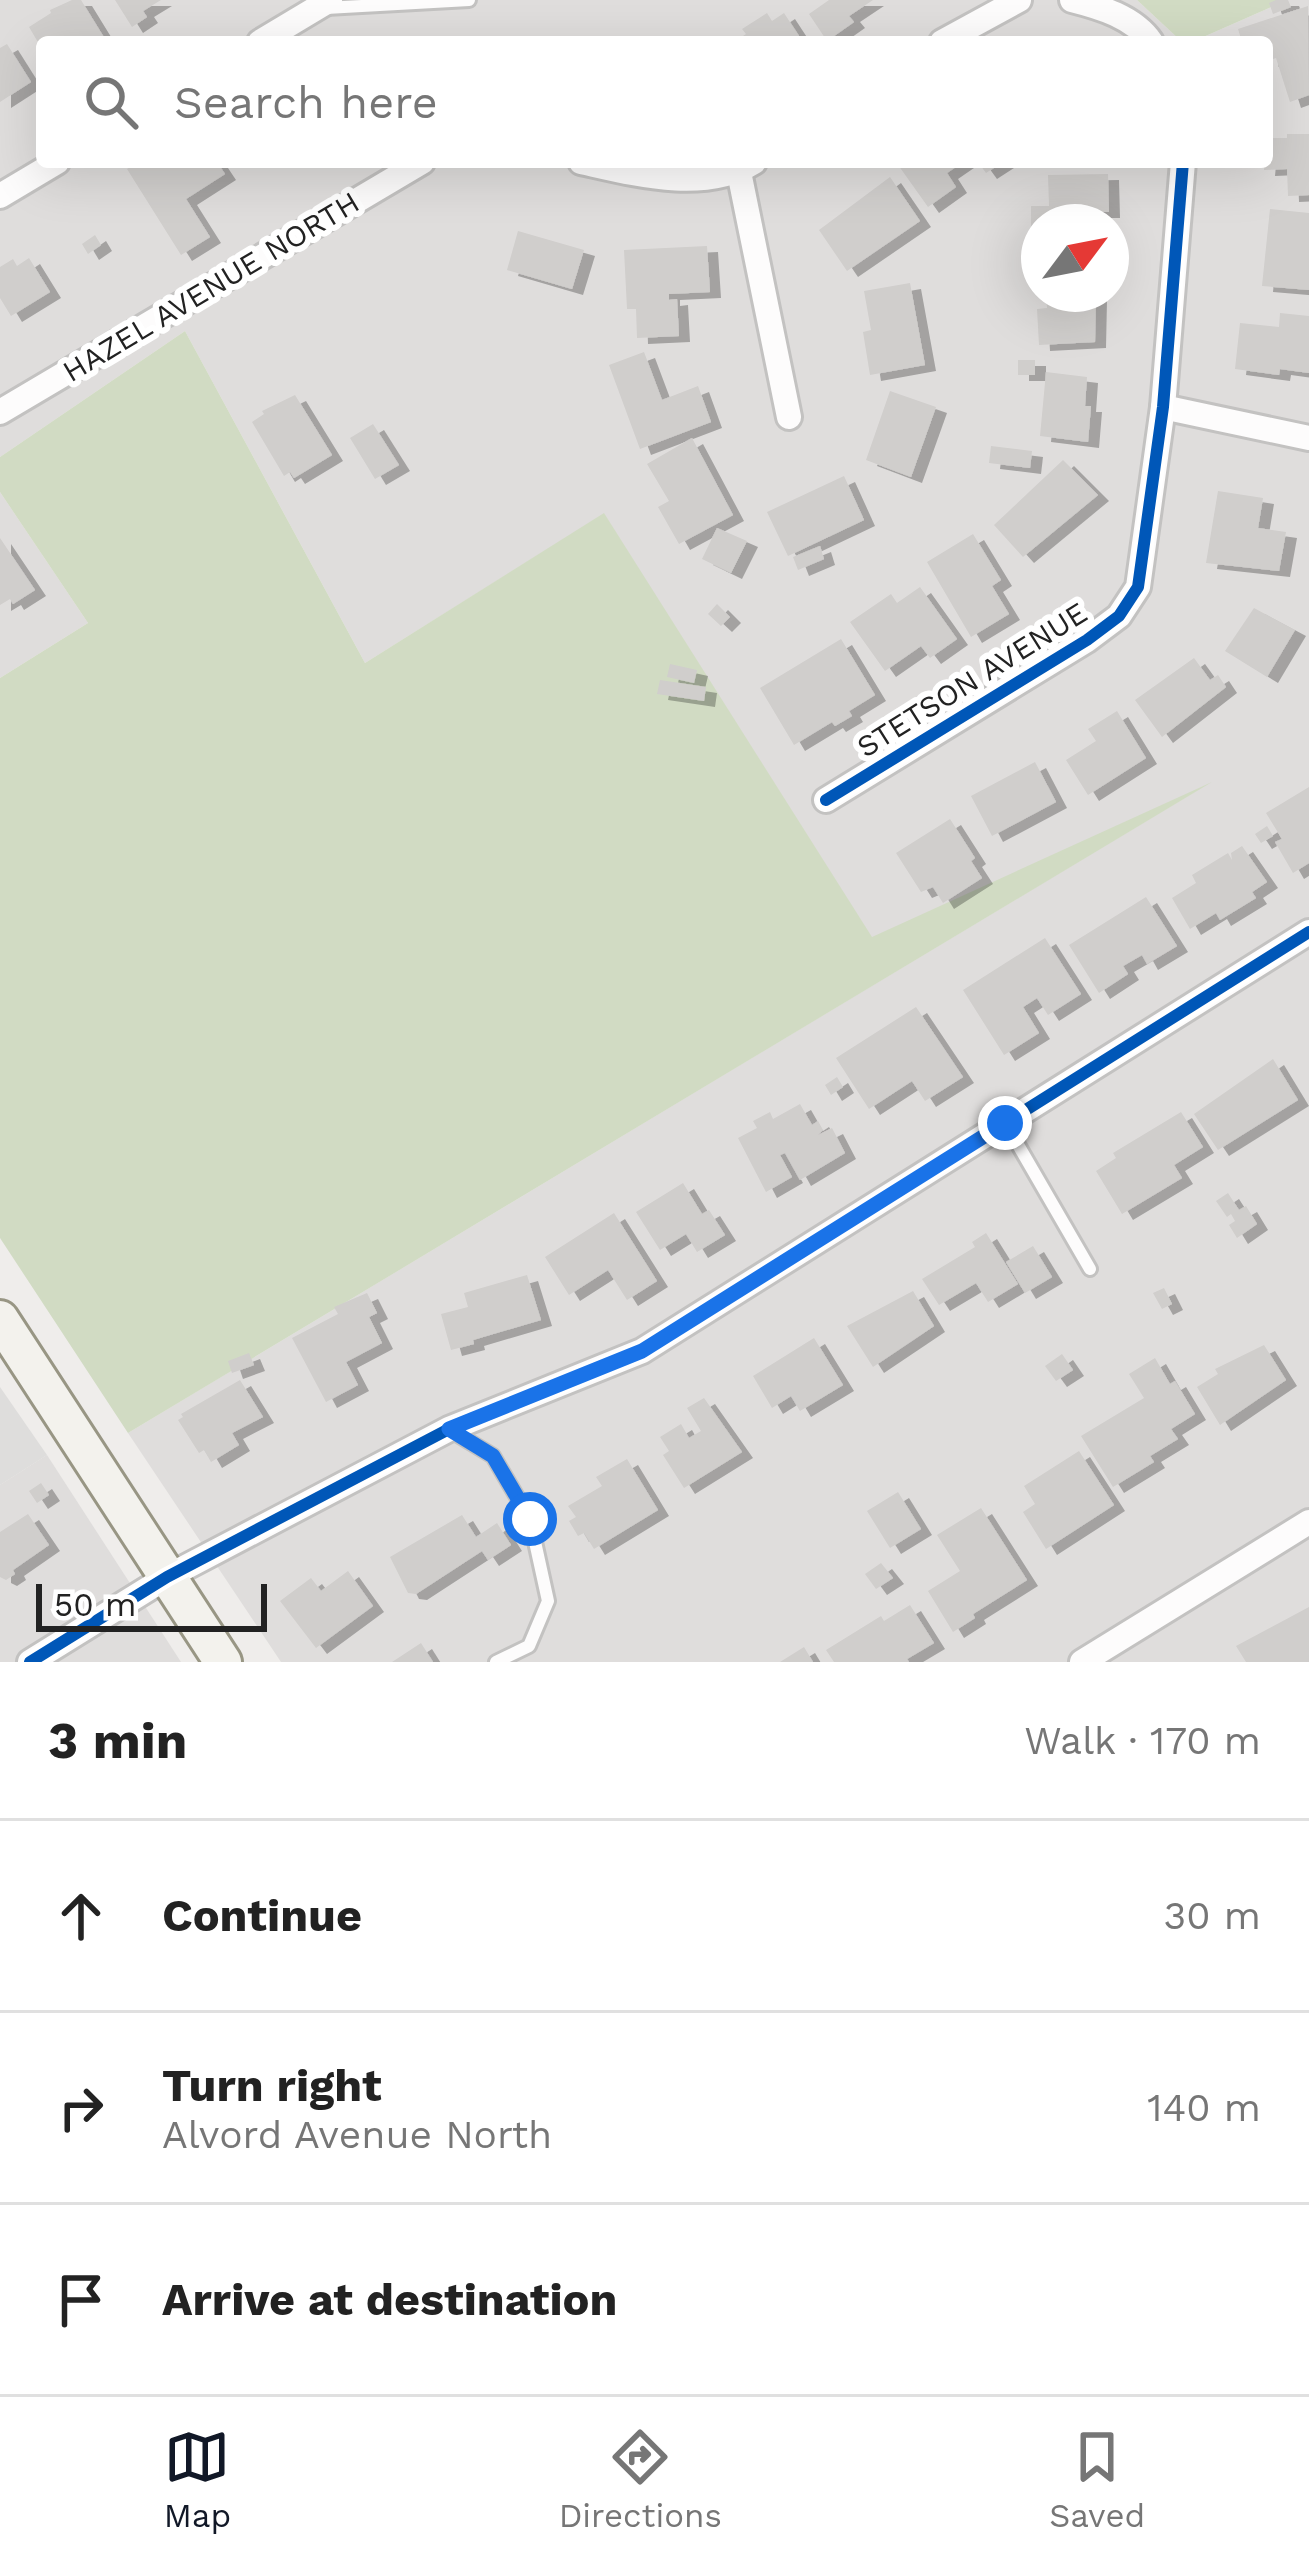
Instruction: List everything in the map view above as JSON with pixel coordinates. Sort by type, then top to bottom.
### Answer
[{"type":"main road","points":[[0,1319],[224,1662]]},
{"type":"street","points":[[953,36],[1019,0]]},
{"type":"street","points":[[1072,0],[1103,7],[1145,36]]},
{"type":"street","points":[[270,36],[323,4]]},
{"type":"street","points":[[0,196],[47,168]]},
{"type":"street","name":"HAZEL AVENUE NORTH","points":[[0,412],[412,168]]},
{"type":"street","points":[[608,168],[701,179],[742,168]]},
{"type":"street","points":[[746,168],[789,418]]},
{"type":"street","name":"STETSON AVENUE","points":[[826,800],[1087,640],[1118,616],[1138,587],[1163,407],[1183,168]]},
{"type":"street","points":[[1163,407],[1309,437]]},
{"type":"street","points":[[30,1662],[167,1577],[449,1429],[642,1351],[1309,932]]},
{"type":"street","points":[[1082,1662],[1309,1522]]},
{"type":"lane","points":[[323,4],[469,0]]},
{"type":"lane","points":[[1005,1123],[1090,1269]]},
{"type":"lane","points":[[449,1429],[493,1456],[530,1519],[548,1601],[529,1646],[496,1662]]},
{"type":"shaded area","points":[[0,0],[1137,0],[1176,36],[36,36],[36,168],[1273,168],[1273,36],[1206,36],[1287,0],[1309,0],[1309,1662],[281,1662],[128,1433],[1198,790],[872,938],[604,514],[365,663],[185,331],[0,457]]},
{"type":"shaded area","points":[[0,492],[88,623],[0,678]]},
{"type":"shaded area","points":[[0,1387],[47,1455],[0,1485]]},
{"type":"shaded area","points":[[47,1455],[181,1662],[0,1662],[0,1485]]},
{"type":"green space","points":[[1137,0],[1287,0],[1206,36],[1176,36]]},
{"type":"green space","points":[[185,331],[365,663],[604,513],[872,937],[1212,782],[128,1433],[0,1238],[0,678],[88,623],[0,492],[0,457]]},
{"type":"building","points":[[81,0],[103,36],[36,39],[29,27],[50,10]]},
{"type":"building","points":[[115,0],[161,0],[143,11],[147,17],[132,27]]},
{"type":"building","points":[[829,0],[873,0],[849,16],[854,22],[834,36],[824,36],[809,14]]},
{"type":"building","points":[[1288,0],[1291,7],[1273,14],[1269,3]]},
{"type":"building","points":[[1308,6],[1309,95],[1290,102],[1273,59],[1273,36],[1240,36],[1238,29]]},
{"type":"building","points":[[767,13],[772,21],[784,13],[799,36],[743,36],[742,29]]},
{"type":"building","points":[[7,44],[31,82],[0,102],[0,48]]},
{"type":"building","points":[[1287,134],[1309,134],[1309,195],[1288,196],[1287,169],[1264,170],[1273,168],[1273,138],[1287,138]]},
{"type":"building","points":[[221,168],[225,174],[186,199],[210,237],[181,255],[127,169]]},
{"type":"building","points":[[900,168],[954,168],[947,173],[956,187],[928,207]]},
{"type":"building","points":[[1108,174],[1109,204],[1049,204],[1048,175]]},
{"type":"building","points":[[890,177],[920,221],[847,271],[819,230]]},
{"type":"building","points":[[1270,209],[1309,213],[1309,290],[1262,286]]},
{"type":"building","points":[[518,231],[584,250],[572,289],[507,270]]},
{"type":"building","points":[[95,235],[101,245],[88,254],[82,244]]},
{"type":"building","points":[[707,246],[710,292],[669,294],[669,300],[677,299],[679,336],[637,338],[636,309],[627,309],[624,250]]},
{"type":"building","points":[[29,258],[50,292],[11,316],[0,298],[0,267],[13,259],[17,266]]},
{"type":"building","points":[[910,283],[925,365],[870,375],[863,332],[871,330],[864,291]]},
{"type":"building","points":[[1037,312],[1096,312],[1095,342],[1039,345]]},
{"type":"building","points":[[1280,313],[1309,316],[1309,373],[1280,369],[1279,375],[1235,369],[1240,323],[1279,327]]},
{"type":"building","points":[[644,352],[662,400],[698,386],[711,422],[640,449],[609,365]]},
{"type":"building","points":[[1018,360],[1035,360],[1035,375],[1018,375]]},
{"type":"building","points":[[1046,372],[1087,377],[1088,442],[1040,436]]},
{"type":"building","points":[[890,391],[936,407],[911,477],[866,460]]},
{"type":"building","points":[[295,395],[332,455],[294,478],[290,472],[284,476],[252,422],[262,411]]},
{"type":"building","points":[[373,424],[399,465],[375,479],[350,438]]},
{"type":"building","points":[[692,438],[733,515],[679,544],[658,507],[669,501],[647,464]]},
{"type":"building","points":[[991,446],[1032,451],[1030,468],[989,463]]},
{"type":"building","points":[[1063,460],[1098,495],[1023,557],[994,525]]},
{"type":"building","points":[[844,476],[864,520],[788,556],[767,512]]},
{"type":"building","points":[[1218,491],[1263,498],[1258,528],[1286,532],[1279,571],[1206,563]]},
{"type":"building","points":[[717,528],[747,541],[731,573],[702,559]]},
{"type":"building","points":[[973,534],[1001,580],[992,586],[1009,614],[971,637],[927,562]]},
{"type":"building","points":[[0,538],[35,590],[13,604],[10,599],[0,605]]},
{"type":"building","points":[[820,546],[824,559],[798,570],[793,557]]},
{"type":"building","points":[[920,587],[957,639],[930,658],[921,646],[885,671],[850,622],[891,594],[897,603]]},
{"type":"building","points":[[717,604],[730,617],[721,626],[708,614]]},
{"type":"building","points":[[1254,608],[1295,630],[1267,677],[1225,651]]},
{"type":"building","points":[[841,639],[875,695],[849,711],[852,716],[794,745],[760,688]]},
{"type":"building","points":[[1194,658],[1210,680],[1218,675],[1226,687],[1162,737],[1135,700]]},
{"type":"building","points":[[670,664],[697,670],[694,683],[667,677]]},
{"type":"building","points":[[660,680],[706,687],[704,701],[657,694]]},
{"type":"building","points":[[1117,711],[1146,758],[1088,795],[1066,760],[1096,741],[1088,729]]},
{"type":"building","points":[[1035,762],[1056,802],[992,836],[971,796]]},
{"type":"building","points":[[1309,787],[1309,863],[1293,873],[1275,842],[1282,839],[1266,813]]},
{"type":"building","points":[[950,819],[982,878],[943,903],[933,887],[921,892],[896,853]]},
{"type":"building","points":[[1267,826],[1273,836],[1261,843],[1255,834]]},
{"type":"building","points":[[1242,846],[1267,882],[1252,892],[1256,898],[1220,920],[1216,913],[1190,929],[1172,898],[1196,883],[1192,875],[1228,853],[1232,860],[1231,853]]},
{"type":"building","points":[[1146,897],[1177,946],[1147,964],[1142,955],[1123,966],[1128,974],[1099,993],[1069,945]]},
{"type":"building","points":[[1045,938],[1081,994],[1048,1015],[1037,998],[1023,1007],[1039,1033],[1004,1055],[963,990]]},
{"type":"building","points":[[916,1007],[963,1077],[925,1101],[912,1081],[869,1109],[836,1058]]},
{"type":"building","points":[[1273,1059],[1298,1100],[1218,1150],[1194,1114]]},
{"type":"building","points":[[837,1077],[843,1087],[831,1095],[825,1085]]},
{"type":"building","points":[[800,1104],[812,1125],[818,1121],[823,1130],[818,1135],[832,1128],[845,1153],[800,1180],[785,1153],[780,1155],[792,1177],[766,1192],[738,1138],[757,1128],[753,1121],[770,1112],[773,1119]]},
{"type":"building","points":[[1181,1112],[1203,1147],[1174,1165],[1182,1178],[1122,1214],[1096,1171],[1116,1158],[1113,1153]]},
{"type":"building","points":[[683,1183],[702,1214],[709,1210],[725,1235],[697,1252],[686,1234],[660,1250],[636,1212]]},
{"type":"building","points":[[1228,1193],[1239,1210],[1246,1206],[1257,1224],[1237,1238],[1229,1225],[1235,1221],[1216,1201]]},
{"type":"building","points":[[614,1213],[657,1281],[627,1300],[608,1270],[569,1295],[545,1257]]},
{"type":"building","points":[[986,1233],[1018,1284],[988,1302],[976,1283],[939,1305],[922,1279],[975,1247],[972,1242]]},
{"type":"building","points":[[1033,1246],[1052,1277],[1025,1293],[1006,1262]]},
{"type":"building","points":[[527,1275],[541,1320],[451,1350],[441,1314],[468,1307],[464,1293]]},
{"type":"building","points":[[1164,1288],[1172,1304],[1162,1309],[1153,1293]]},
{"type":"building","points":[[913,1291],[934,1326],[873,1367],[847,1326]]},
{"type":"building","points":[[367,1293],[377,1313],[369,1317],[382,1343],[346,1362],[358,1385],[326,1402],[292,1338],[338,1314],[334,1307]]},
{"type":"building","points":[[814,1338],[843,1385],[800,1411],[791,1396],[772,1408],[753,1376]]},
{"type":"building","points":[[1264,1345],[1286,1380],[1220,1425],[1197,1387],[1218,1374],[1215,1369]]},
{"type":"building","points":[[249,1353],[254,1365],[232,1373],[228,1361]]},
{"type":"building","points":[[1062,1354],[1073,1370],[1056,1381],[1045,1366]]},
{"type":"building","points":[[1155,1358],[1195,1414],[1171,1429],[1178,1439],[1150,1456],[1154,1462],[1113,1487],[1081,1436],[1144,1398],[1129,1374]]},
{"type":"building","points":[[240,1380],[263,1417],[232,1433],[239,1445],[211,1462],[204,1450],[199,1453],[178,1420]]},
{"type":"building","points":[[704,1398],[742,1452],[684,1488],[663,1455],[669,1451],[660,1437],[681,1424],[689,1438],[701,1431],[687,1408]]},
{"type":"building","points":[[1079,1451],[1114,1505],[1046,1549],[1023,1512],[1035,1504],[1024,1486]]},
{"type":"building","points":[[627,1459],[658,1510],[594,1549],[584,1533],[578,1536],[569,1521],[576,1517],[568,1506],[602,1486],[596,1477]]},
{"type":"building","points":[[41,1483],[49,1495],[37,1503],[29,1491]]},
{"type":"building","points":[[898,1492],[921,1529],[890,1548],[867,1511]]},
{"type":"building","points":[[981,1508],[1027,1580],[953,1632],[928,1591],[960,1571],[937,1535]]},
{"type":"building","points":[[28,1514],[49,1545],[6,1580],[0,1577],[0,1532]]},
{"type":"building","points":[[462,1515],[476,1537],[497,1523],[511,1545],[488,1560],[482,1551],[416,1594],[408,1593],[390,1557]]},
{"type":"building","points":[[881,1563],[893,1578],[876,1589],[865,1574]]},
{"type":"building","points":[[348,1571],[373,1606],[316,1648],[280,1601],[311,1578],[321,1591]]},
{"type":"building","points":[[910,1605],[934,1643],[909,1662],[834,1662],[826,1650],[881,1616],[884,1621]]},
{"type":"building","points":[[1309,1607],[1309,1662],[1246,1662],[1236,1646]]},
{"type":"building","points":[[421,1643],[433,1662],[392,1662]]},
{"type":"building","points":[[804,1647],[813,1662],[780,1662]]},
{"type":"cycle path","points":[[826,800],[1087,640],[1119,616],[1138,587],[1163,407],[1183,168]]},
{"type":"cycle path","points":[[30,1662],[167,1577],[449,1429],[642,1351],[1309,932]]},
{"type":"route","points":[[530,1519],[493,1456],[449,1429],[642,1351],[1005,1123]]}]
